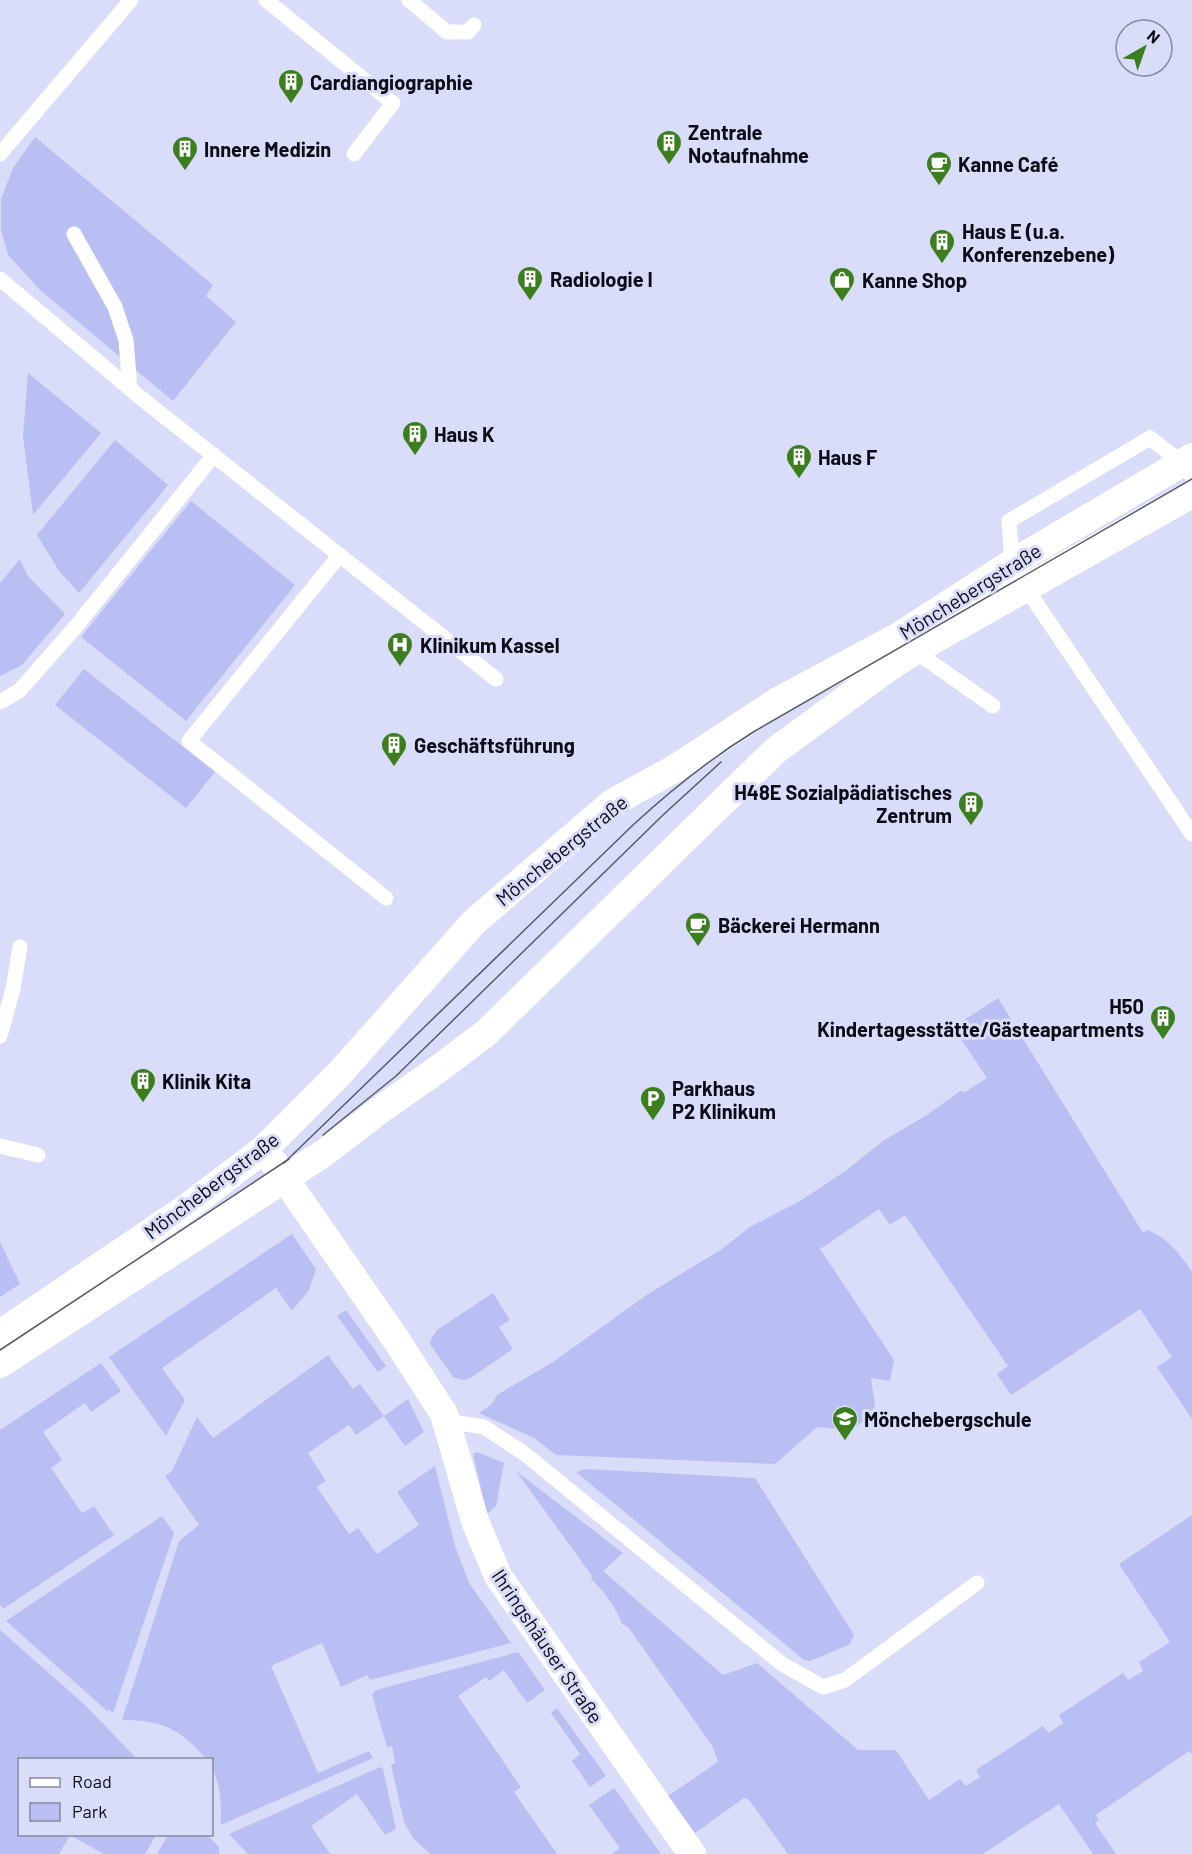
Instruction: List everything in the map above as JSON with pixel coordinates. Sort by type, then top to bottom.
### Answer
[{"type":"street","name":"Mönchebergstraße","points":[[0,1364],[324,1153],[486,1033],[776,750],[907,643],[1012,563],[1189,465]]},
{"type":"street","name":"Mönchebergstraße","points":[[0,1334],[189,1206],[264,1149],[338,1076],[474,922],[612,803],[676,768],[778,701],[1026,588],[1192,494]]},
{"type":"street","name":"Ihringshäuser Straße","points":[[264,1149],[395,1338],[444,1414],[475,1521],[498,1576],[692,1854]]},
{"type":"lane","points":[[0,154],[131,0]]},
{"type":"lane","points":[[266,0],[393,103],[354,154]]},
{"type":"lane","points":[[409,0],[447,32],[468,32],[474,25]]},
{"type":"lane","points":[[74,234],[115,307],[126,340],[130,389]]},
{"type":"lane","points":[[0,279],[130,389],[496,679]]},
{"type":"lane","points":[[1189,465],[1150,438],[1009,522],[1012,563],[1026,588],[1192,834]]},
{"type":"lane","points":[[0,702],[19,691],[73,630],[214,454]]},
{"type":"lane","points":[[339,556],[189,741],[386,898]]},
{"type":"lane","points":[[907,643],[993,706]]},
{"type":"lane","points":[[0,1036],[20,947]]},
{"type":"lane","points":[[0,1146],[38,1155]]},
{"type":"lane","points":[[446,1421],[484,1427],[525,1454],[782,1664],[823,1687],[845,1680],[977,1583]]},
{"type":"green space","points":[[35,137],[213,285],[206,296],[236,322],[173,401],[40,290],[8,255],[1,229],[1,199],[13,168]]},
{"type":"green space","points":[[28,373],[101,433],[33,515],[23,436]]},
{"type":"green space","points":[[115,440],[168,485],[79,593],[59,571],[37,535]]},
{"type":"green space","points":[[191,501],[295,585],[186,721],[81,637]]},
{"type":"green space","points":[[20,559],[27,575],[65,614],[22,665],[0,676],[0,583]]},
{"type":"green space","points":[[84,669],[215,772],[186,808],[55,705]]},
{"type":"green space","points":[[998,998],[1143,1233],[1147,1230],[1167,1242],[1192,1272],[1192,1419],[1157,1367],[1172,1357],[1140,1309],[1011,1395],[997,1374],[1008,1366],[905,1215],[890,1225],[879,1209],[820,1249],[894,1360],[890,1381],[871,1378],[875,1406],[856,1426],[844,1429],[817,1427],[775,1464],[556,1455],[534,1438],[479,1413],[491,1405],[497,1395],[553,1362],[648,1294],[722,1249],[750,1227],[800,1201],[844,1172],[883,1141],[927,1115],[960,1091],[965,1092],[987,1078],[953,1027]]},
{"type":"green space","points":[[292,1234],[316,1269],[309,1290],[292,1311],[276,1288],[162,1368],[185,1400],[166,1436],[109,1357]]},
{"type":"green space","points":[[0,1242],[20,1284],[0,1297]]},
{"type":"green space","points":[[493,1293],[510,1320],[499,1327],[513,1349],[469,1379],[462,1380],[453,1377],[430,1344],[431,1339],[437,1330]]},
{"type":"green space","points":[[346,1310],[386,1366],[378,1372],[337,1316]]},
{"type":"green space","points":[[328,1355],[353,1389],[360,1384],[384,1416],[356,1435],[349,1425],[308,1453],[326,1481],[317,1487],[349,1534],[358,1528],[377,1554],[419,1525],[397,1492],[435,1466],[455,1546],[469,1583],[511,1643],[370,1680],[367,1675],[341,1687],[322,1643],[271,1666],[318,1773],[369,1751],[373,1758],[221,1825],[220,1794],[213,1769],[213,1758],[205,1758],[188,1740],[170,1728],[149,1722],[122,1720],[179,1541],[199,1525],[165,1476],[172,1471],[197,1417],[213,1438]]},
{"type":"green space","points":[[101,1363],[121,1391],[91,1412],[85,1403],[43,1432],[62,1460],[51,1468],[82,1513],[94,1506],[114,1535],[3,1609],[0,1604],[0,1430]]},
{"type":"green space","points":[[408,1399],[424,1432],[405,1446],[384,1416]]},
{"type":"green space","points":[[477,1452],[504,1463],[496,1506],[487,1514],[473,1454]]},
{"type":"green space","points":[[585,1469],[755,1478],[854,1635],[849,1645],[810,1661],[804,1660],[576,1472]]},
{"type":"green space","points":[[516,1471],[623,1553],[603,1571],[723,1675],[757,1663],[858,1750],[896,1750],[929,1800],[960,1779],[966,1786],[980,1777],[976,1770],[1043,1726],[1049,1733],[1063,1723],[1059,1715],[1123,1673],[1128,1680],[1143,1671],[1139,1662],[1170,1642],[1119,1564],[1192,1515],[1192,1754],[1189,1751],[1096,1815],[1099,1820],[1095,1823],[1116,1854],[1093,1854],[1059,1804],[983,1854],[788,1854],[749,1800],[744,1798],[695,1833],[668,1796],[718,1762],[713,1747],[628,1627],[622,1624],[609,1600],[591,1579],[592,1576]]},
{"type":"green space","points":[[162,1516],[174,1533],[113,1713],[108,1709],[107,1711],[6,1621]]},
{"type":"green space","points":[[0,1630],[85,1705],[136,1758],[18,1758],[18,1836],[69,1836],[59,1854],[0,1854]]},
{"type":"green space","points":[[518,1652],[545,1690],[527,1703],[504,1670],[489,1681],[486,1677],[458,1696],[521,1787],[514,1792],[557,1854],[430,1854],[413,1838],[404,1822],[391,1765],[395,1763],[392,1746],[387,1747],[372,1695],[376,1690]]},
{"type":"green space","points":[[557,1708],[606,1776],[590,1787],[572,1761],[580,1754],[551,1713]]},
{"type":"green space","points":[[380,1767],[383,1769],[396,1829],[385,1835],[357,1794],[311,1826],[330,1854],[248,1854],[229,1834]]},
{"type":"green space","points":[[614,1788],[661,1854],[612,1854],[620,1848],[589,1805]]},
{"type":"green space","points":[[72,1836],[155,1836],[145,1854],[104,1854]]},
{"type":"green space","points":[[168,1836],[208,1836],[219,1847],[219,1854],[157,1854]]},
{"type":"tram line","points":[[284,1163],[633,825],[707,763],[755,731],[1192,479]]},
{"type":"tram line","points":[[323,1135],[396,1076],[663,815],[721,762]]},
{"type":"tram line","points":[[0,1350],[289,1159]]},
{"type":"place","name":"Cardiangiographie","points":[[291,105]]},
{"type":"place","name":"Zentrale Notaufnahme","points":[[669,166]]},
{"type":"place","name":"Innere Medizin","points":[[185,172]]},
{"type":"place","name":"Kanne Café","points":[[939,187]]},
{"type":"place","name":"Haus E (u.a. Konferenzebene)","points":[[942,265]]},
{"type":"place","name":"Radiologie I","points":[[530,302]]},
{"type":"place","name":"Kanne Shop","points":[[842,303]]},
{"type":"place","name":"Haus K","points":[[415,457]]},
{"type":"place","name":"Haus F","points":[[799,480]]},
{"type":"place","name":"Klinikum Kassel","points":[[400,668]]},
{"type":"place","name":"Geschäftsführung","points":[[394,768]]},
{"type":"place","name":"H48E Sozialpädiatisches Zentrum","points":[[971,827]]},
{"type":"place","name":"Bäckerei Hermann","points":[[698,948]]},
{"type":"place","name":"H50 Kindertagesstätte/Gästeapartments","points":[[1163,1041]]},
{"type":"place","name":"Klinik Kita","points":[[143,1104]]},
{"type":"place","name":"Parkhaus P2 Klinikum","points":[[653,1122]]},
{"type":"place","name":"Mönchebergschule","points":[[845,1442]]}]
